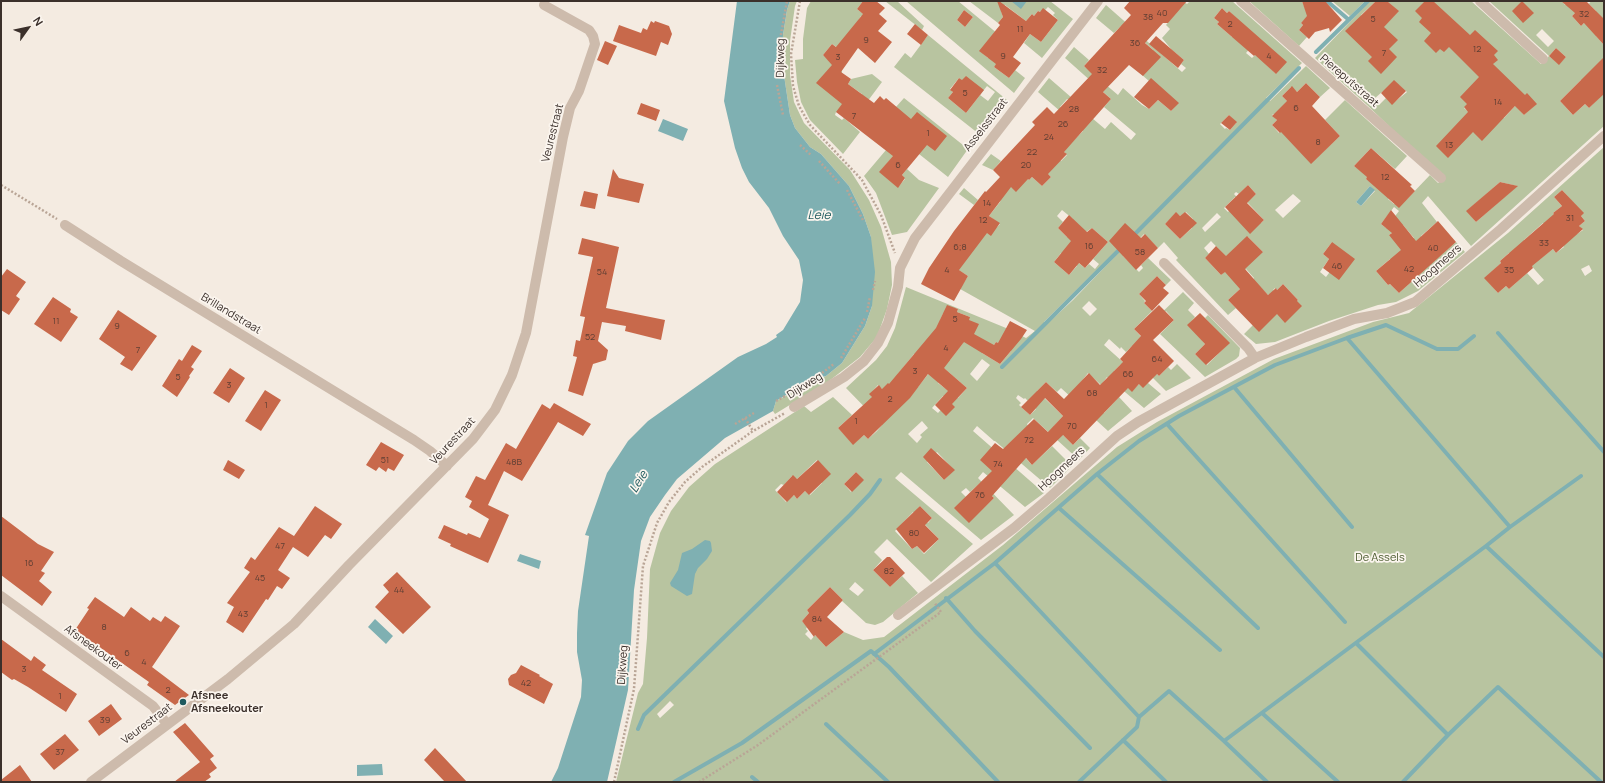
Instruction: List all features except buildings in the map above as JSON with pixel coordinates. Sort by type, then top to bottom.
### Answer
[{"type":"street","name":"Asselsstraat","points":[[900,268],[915,238],[1098,1]]},
{"type":"street","name":"Piereputstraat","points":[[1241,1],[1441,178]]},
{"type":"street","points":[[1480,1],[1543,59]]},
{"type":"street","name":"Veurestraat","points":[[91,782],[251,661],[294,624],[349,565],[473,439],[496,410],[518,362],[526,333],[563,137],[570,108],[579,91],[595,44],[593,36],[589,30],[544,5]]},
{"type":"street","name":"Hoogmeers","points":[[898,615],[1014,528],[1116,436],[1173,402],[1255,358],[1354,319],[1387,313],[1415,302],[1501,229],[1604,136]]},
{"type":"street","name":"Brillandstraat","points":[[65,225],[121,261],[414,440],[430,451],[446,466]]},
{"type":"street","points":[[1164,263],[1248,348],[1255,358]]},
{"type":"street","name":"Dijkweg","points":[[794,407],[844,376],[864,361],[878,343],[888,323],[898,287],[900,268]]},
{"type":"street","name":"Afsneekouter","points":[[1,596],[154,706],[167,724]]},
{"type":"path","points":[[780,75],[780,40],[787,1]]},
{"type":"path","name":"Dijkweg","points":[[800,1],[791,54],[793,86],[799,106],[810,125],[862,180],[881,216],[900,268]]},
{"type":"path","points":[[777,85],[783,115]]},
{"type":"path","points":[[800,145],[811,155]]},
{"type":"path","points":[[819,161],[840,184]]},
{"type":"path","points":[[1,185],[65,225]]},
{"type":"path","points":[[847,190],[864,222]]},
{"type":"path","points":[[873,290],[875,281]]},
{"type":"path","points":[[867,312],[870,297]]},
{"type":"path","points":[[841,358],[865,318]]},
{"type":"path","points":[[822,373],[834,364]]},
{"type":"path","points":[[798,389],[810,381]]},
{"type":"path","points":[[776,401],[787,395]]},
{"type":"path","name":"Dijkweg","points":[[614,782],[634,689],[643,566],[657,523],[669,502],[685,482],[717,456],[754,431],[794,407]]},
{"type":"path","points":[[734,424],[754,413]]},
{"type":"path","points":[[745,418],[754,431]]},
{"type":"path","points":[[699,782],[758,745],[941,612],[931,598]]},
{"type":"green space","points":[[790,1],[797,1],[790,41],[790,75],[794,102],[804,123],[850,170],[869,200],[881,227],[891,262],[892,285],[887,309],[877,337],[860,357],[829,381],[775,414],[773,411],[776,401],[826,376],[842,363],[865,326],[872,306],[871,237],[863,214],[849,186],[821,154],[810,147],[795,128],[790,115],[782,62],[783,35]]},
{"type":"green space","points":[[811,1],[863,1],[857,9],[867,17],[861,16],[841,50],[832,44],[823,55],[831,63],[842,70],[842,73],[834,84],[857,103],[862,94],[848,84],[851,79],[872,74],[882,82],[867,102],[887,117],[904,98],[968,149],[948,177],[919,154],[899,149],[880,172],[898,187],[905,179],[902,175],[907,169],[919,180],[939,188],[907,232],[892,235],[876,193],[864,176],[897,137],[836,112],[835,115],[842,120],[844,118],[860,132],[843,154],[810,120],[801,102],[795,60],[803,59],[803,39],[807,8]]},
{"type":"green space","points":[[885,1],[897,1],[924,26],[922,30]]},
{"type":"green space","points":[[906,1],[958,1],[998,34],[980,51],[988,58],[992,55],[999,61],[994,67],[1009,78],[1015,70],[1025,78],[1014,93]],"holes":[[[964,10],[973,17],[965,27],[957,20]]]},
{"type":"green space","points":[[969,1],[1050,1],[1073,19],[1042,58],[1024,43],[1030,34],[1041,42],[1058,20],[1053,15],[1055,13],[1048,7],[1040,12],[1038,11],[1034,16],[1032,14],[1026,21],[1005,5],[1001,11],[1003,17],[998,23]]},
{"type":"green space","name":"De Assels","points":[[1183,1],[1187,4],[1190,1],[1232,1],[1302,63],[1266,98],[1270,101],[1306,66],[1330,88],[1320,97],[1306,83],[1297,92],[1291,87],[1282,96],[1288,102],[1275,115],[1272,115],[1277,120],[1272,125],[1279,133],[1283,129],[1311,163],[1340,136],[1325,120],[1345,100],[1407,156],[1395,169],[1371,148],[1354,166],[1368,176],[1366,179],[1391,196],[1388,199],[1394,204],[1407,199],[1430,175],[1438,183],[1444,179],[1367,105],[1315,58],[1370,1],[1376,1],[1361,15],[1379,32],[1398,11],[1387,1],[1471,1],[1541,64],[1549,56],[1489,1],[1562,1],[1565,5],[1570,1],[1578,10],[1572,16],[1581,26],[1596,11],[1589,4],[1591,1],[1604,1],[1604,29],[1596,36],[1604,45],[1604,126],[1471,246],[1428,196],[1422,203],[1437,222],[1421,236],[1435,260],[1456,242],[1465,252],[1418,291],[1396,302],[1378,305],[1329,321],[1275,342],[1256,344],[1244,334],[1253,325],[1240,289],[1228,300],[1236,308],[1228,315],[1176,260],[1178,258],[1164,242],[1158,248],[1144,234],[1123,256],[1139,272],[1143,268],[1141,265],[1148,258],[1171,280],[1166,285],[1157,276],[1139,294],[1145,301],[1144,303],[1152,311],[1134,329],[1147,343],[1137,354],[1159,376],[1168,367],[1171,370],[1177,364],[1191,378],[1166,391],[1131,356],[1136,349],[1132,346],[1126,352],[1121,347],[1120,349],[1109,339],[1104,345],[1124,363],[1114,371],[1132,391],[1139,384],[1148,383],[1161,394],[1144,408],[1107,377],[1101,385],[1088,373],[1077,387],[1104,413],[1119,397],[1132,411],[1108,431],[1061,388],[1057,392],[1046,382],[1037,391],[1063,416],[1054,426],[1073,445],[1080,438],[1090,448],[1079,460],[1033,418],[1027,424],[1028,426],[1011,442],[1032,465],[1052,446],[1072,466],[1050,488],[977,426],[973,431],[1044,493],[1025,507],[983,472],[978,478],[1014,515],[981,540],[901,472],[895,478],[973,544],[931,582],[887,539],[874,552],[882,560],[873,570],[890,587],[902,576],[918,593],[883,622],[875,625],[866,623],[842,601],[843,600],[830,587],[807,610],[809,613],[802,621],[807,627],[806,629],[808,631],[805,634],[811,640],[815,635],[826,647],[844,632],[863,640],[884,637],[1003,545],[1117,447],[1157,422],[1274,359],[1373,322],[1409,313],[1508,233],[1604,147],[1604,782],[616,782],[638,693],[643,684],[650,569],[660,533],[671,511],[689,487],[715,464],[804,406],[811,412],[833,397],[852,415],[838,428],[853,444],[864,435],[868,439],[877,431],[882,425],[846,388],[876,360],[887,346],[895,328],[906,287],[1006,328],[1026,338],[1035,331],[953,285],[963,284],[968,276],[957,269],[985,232],[997,227],[1000,224],[989,216],[1000,202],[1012,164],[1029,180],[1032,177],[1042,186],[1051,177],[1039,166],[1051,153],[1061,161],[1067,155],[1053,140],[1065,134],[1073,141],[1083,131],[1038,92],[1049,78],[1072,98],[1070,100],[1067,99],[1060,107],[1075,120],[1092,118],[1105,129],[1111,122],[1131,140],[1136,134],[1104,107],[1111,99],[1065,58],[1074,47],[1089,60],[1084,66],[1118,95],[1123,88],[1142,105],[1149,109],[1158,100],[1171,111],[1178,103],[1135,69],[1153,50],[1140,38],[1121,26],[1114,33],[1096,18],[1106,5],[1182,72],[1186,68],[1181,64],[1184,60],[1172,50],[1162,38],[1170,29],[1166,25]],"holes":[[[1222,8],[1227,13],[1229,11],[1243,25],[1232,37],[1217,24],[1219,22],[1214,18]],[[1542,29],[1554,41],[1548,47],[1536,35]],[[1259,38],[1276,74],[1256,54],[1252,58],[1246,53]],[[1556,48],[1566,57],[1559,64],[1549,56]],[[1581,80],[1599,98],[1589,108],[1585,104],[1573,115],[1560,101]],[[1399,85],[1407,92],[1392,104],[1386,98],[1379,105],[1374,99],[1382,92]],[[1484,86],[1515,106],[1504,118],[1499,112],[1472,115],[1464,108]],[[1536,104],[1524,115],[1515,105]],[[1229,115],[1236,123],[1230,130],[1225,129],[1220,124]],[[1500,182],[1517,186],[1476,222],[1467,211]],[[1248,185],[1256,194],[1247,202],[1264,220],[1261,223],[1234,194],[1236,192],[1239,194]],[[1370,186],[1375,191],[1361,206],[1356,202]],[[1562,190],[1583,213],[1581,216],[1585,221],[1579,226],[1583,230],[1577,234],[1553,213],[1562,206],[1554,197]],[[1293,194],[1301,201],[1283,218],[1275,210]],[[1235,197],[1238,201],[1228,212],[1224,208]],[[1394,207],[1399,211],[1386,228],[1381,224]],[[1062,210],[1073,219],[1067,237],[1058,228],[1063,222],[1057,216]],[[1186,212],[1193,219],[1188,224],[1192,228],[1180,239],[1165,224],[1176,213],[1180,216]],[[1217,213],[1221,217],[1205,232],[1202,228]],[[1543,223],[1564,247],[1556,253],[1553,249],[1540,259],[1524,240]],[[1403,225],[1414,238],[1389,235]],[[1092,228],[1108,242],[1093,259],[1099,264],[1095,269],[1089,264],[1085,268],[1075,260],[1086,232]],[[1248,237],[1263,252],[1236,251],[1234,249]],[[1126,241],[1128,243],[1073,300],[1047,324],[1044,322]],[[1211,241],[1233,264],[1221,275],[1205,258],[1209,254],[1204,248]],[[1332,242],[1329,273],[1326,277],[1320,272],[1329,259],[1323,254]],[[1061,253],[1077,266],[1069,275],[1054,262]],[[1509,253],[1522,267],[1528,262],[1544,280],[1538,285],[1527,273],[1509,289],[1506,286],[1498,293],[1485,278]],[[1390,259],[1396,266],[1422,272],[1399,293],[1390,284],[1388,285],[1376,271]],[[1589,265],[1592,271],[1585,276],[1581,269]],[[1246,269],[1254,278],[1252,281],[1268,295],[1275,292],[1273,290],[1275,288],[1277,290],[1283,284],[1298,300],[1262,301],[1240,275]],[[1089,301],[1097,309],[1090,316],[1082,308]],[[955,308],[958,309],[957,312],[970,317],[940,320],[943,314]],[[949,336],[963,343],[950,360]],[[996,342],[1011,351],[1000,364],[982,353]],[[914,354],[933,368],[918,387],[898,374]],[[982,359],[990,365],[977,381],[970,374]],[[945,369],[967,388],[958,398],[938,383]],[[878,385],[882,389],[873,398],[870,394]],[[1018,395],[1024,399],[1025,398],[1036,409],[1030,415],[1019,405],[1021,403],[1016,398]],[[943,396],[949,401],[938,413],[932,408]],[[922,421],[928,428],[920,435],[922,437],[917,443],[908,434]],[[937,452],[954,470],[944,480],[927,462]],[[817,460],[829,472],[820,481],[822,483],[810,495],[805,491],[797,499],[794,495],[786,502],[775,490],[781,484],[784,485],[792,476],[797,479]],[[856,472],[863,480],[851,492],[844,484]],[[980,483],[994,498],[969,522],[966,497],[961,492],[966,488],[970,492]],[[920,506],[932,518],[928,523],[916,511]],[[913,512],[939,539],[924,554],[917,546],[912,549],[895,531]],[[855,582],[864,590],[858,596],[849,589]],[[670,701],[674,705],[660,718],[657,714]]]},
{"type":"green space","points":[[1249,1],[1302,1],[1308,16],[1301,23],[1303,25],[1299,30],[1307,37],[1299,46]]},
{"type":"green space","points":[[1332,1],[1365,1],[1350,16]]},
{"type":"green space","points":[[928,35],[1007,100],[979,134],[894,67],[905,53],[911,58]],"holes":[[[959,78],[980,95],[966,113],[948,98],[953,92],[950,89]],[[987,86],[995,92],[988,101],[980,95]]]},
{"type":"green space","points":[[991,154],[1001,161],[993,170],[982,165]]},
{"type":"green space","points":[[964,188],[978,200],[974,205],[959,194]]},
{"type":"green space","points":[[1183,292],[1194,303],[1188,310],[1195,317],[1189,324],[1205,344],[1195,354],[1207,365],[1229,343],[1205,318],[1208,315],[1240,348],[1239,356],[1236,359],[1205,377],[1160,334],[1174,320],[1166,311],[1152,325],[1150,324]]},
{"type":"water","name":"Leie","points":[[737,1],[790,1],[783,35],[782,62],[790,115],[795,128],[810,147],[821,154],[849,186],[863,214],[871,237],[875,272],[872,306],[865,326],[842,363],[826,376],[810,381],[776,401],[773,411],[725,438],[677,479],[650,517],[641,541],[634,590],[628,690],[607,782],[551,782],[558,768],[581,697],[582,680],[577,652],[577,633],[578,611],[589,536],[585,535],[607,473],[628,441],[648,421],[738,357],[766,344],[777,337],[776,335],[783,330],[800,302],[803,280],[799,260],[783,236],[769,208],[749,182],[742,168],[735,148],[724,101]]},
{"type":"water","points":[[1011,1],[1027,1],[1021,9]]},
{"type":"water","points":[[663,119],[688,129],[683,141],[658,131]]},
{"type":"water","points":[[1370,186],[1375,190],[1361,206],[1356,202]]},
{"type":"water","points":[[705,540],[710,541],[712,551],[707,559],[698,568],[695,574],[692,594],[687,596],[671,586],[670,583],[678,570],[682,553],[692,549]]},
{"type":"water","points":[[520,554],[541,561],[539,569],[517,561]]},
{"type":"water","points":[[375,619],[393,636],[386,644],[368,627]]},
{"type":"water","points":[[382,764],[383,775],[357,776],[357,765]]},
{"type":"waterway","points":[[1327,1],[1349,20]]},
{"type":"waterway","points":[[1316,52],[1368,1]]},
{"type":"waterway","points":[[1132,237],[1299,68]]},
{"type":"waterway","points":[[1002,367],[1122,247]]},
{"type":"waterway","points":[[1347,338],[1386,325],[1437,349],[1458,349],[1474,336]]},
{"type":"waterway","points":[[1498,333],[1604,452]]},
{"type":"waterway","points":[[874,654],[995,563],[1097,474],[1139,441],[1179,416],[1275,365],[1347,338],[1510,527],[1486,546],[1604,657]]},
{"type":"waterway","points":[[1234,387],[1352,527]]},
{"type":"waterway","points":[[1167,424],[1345,622]]},
{"type":"waterway","points":[[1097,474],[1258,628]]},
{"type":"waterway","points":[[1510,527],[1581,476]]},
{"type":"waterway","points":[[638,729],[644,715],[850,515],[870,494],[880,480]]},
{"type":"waterway","points":[[1059,508],[1220,650]]},
{"type":"waterway","points":[[1139,717],[1169,691],[1224,741],[1486,546]]},
{"type":"waterway","points":[[995,563],[1139,717],[1137,727],[1079,782]]},
{"type":"waterway","points":[[946,598],[975,631],[1090,748]]},
{"type":"waterway","points":[[1356,643],[1448,735],[1498,687],[1601,782]]},
{"type":"waterway","points":[[674,782],[742,743],[871,651],[889,667],[998,782]]},
{"type":"waterway","points":[[1262,713],[1338,782]]},
{"type":"waterway","points":[[826,724],[888,782]]},
{"type":"waterway","points":[[1403,782],[1448,735]]},
{"type":"waterway","points":[[1123,740],[1166,782]]},
{"type":"waterway","points":[[1224,741],[1267,782]]},
{"type":"waterway","points":[[752,777],[758,782]]},
{"type":"place","name":"Afsnee Afsneekouter","points":[[183,702]]}]
